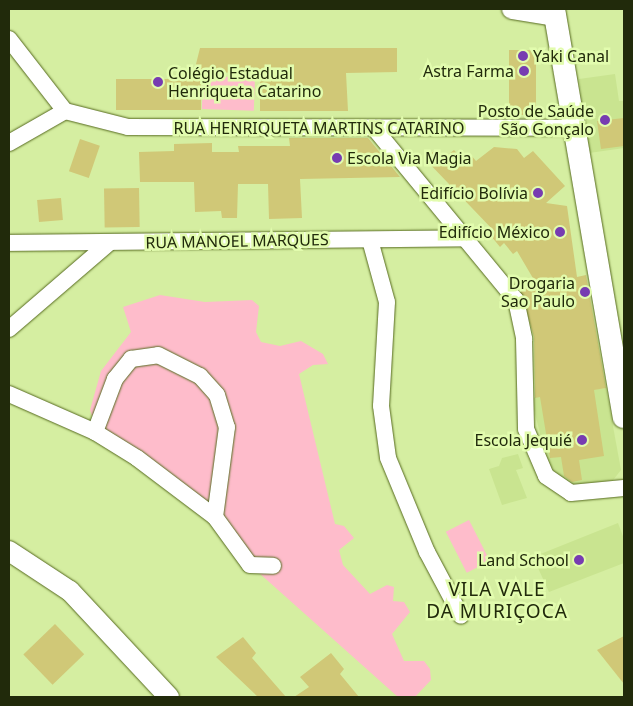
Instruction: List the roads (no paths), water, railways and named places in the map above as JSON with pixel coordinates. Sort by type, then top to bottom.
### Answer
[{"type":"main road","points":[[555,12],[624,418]]},
{"type":"street","points":[[512,9],[555,12]]},
{"type":"street","points":[[9,39],[65,111],[9,144]]},
{"type":"street","name":"RUA HENRIQUETA MARTINS CATARINO","points":[[65,111],[128,127],[574,128]]},
{"type":"street","points":[[374,128],[516,300],[524,339],[526,428],[539,465],[554,485],[570,494],[624,488]]},
{"type":"street","name":"RUA MANOEL MARQUES","points":[[9,243],[466,238]]},
{"type":"street","points":[[370,240],[387,302],[381,406],[388,458],[420,536],[462,616]]},
{"type":"street","points":[[9,329],[109,242]]},
{"type":"street","points":[[95,432],[115,380],[131,359],[158,355],[200,376],[217,395],[227,427],[215,517]]},
{"type":"street","points":[[9,394],[95,432],[215,517],[250,565],[272,566]]},
{"type":"street","points":[[9,551],[70,591],[169,697]]},
{"type":"place","name":"Yaki Canal","points":[[523,56]]},
{"type":"place","name":"Astra Farma","points":[[524,71]]},
{"type":"place","name":"Colégio Estadual Henriqueta Catarino","points":[[158,82]]},
{"type":"place","name":"Posto de Saúde São Gonçalo","points":[[605,120]]},
{"type":"place","name":"Escola Via Magia","points":[[337,158]]},
{"type":"place","name":"Edifício Bolívia","points":[[538,193]]},
{"type":"place","name":"Edifício México","points":[[560,232]]},
{"type":"place","name":"Drogaria Sao Paulo","points":[[585,292]]},
{"type":"place","name":"Escola Jequié","points":[[582,440]]},
{"type":"place","name":"Land School","points":[[579,560]]},
{"type":"district","name":"VILA VALE DA MURIÇOCA","points":[[497,601]]}]
